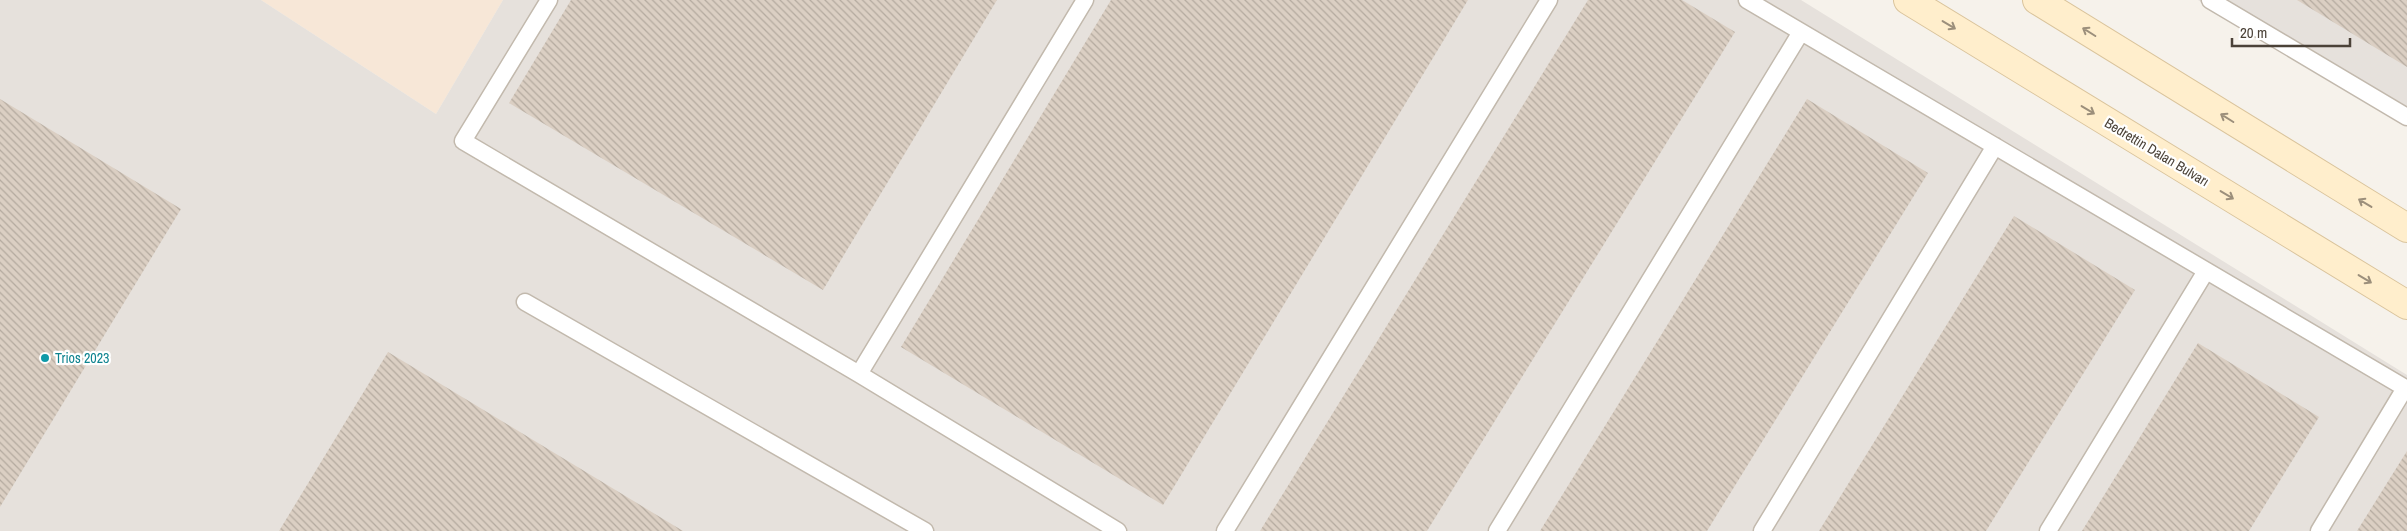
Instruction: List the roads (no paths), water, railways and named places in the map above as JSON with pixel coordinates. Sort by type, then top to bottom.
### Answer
[{"type":"main road","name":"Bedrettin Dalan Bulvarı","points":[[1908,0],[2407,305]]},
{"type":"main road","points":[[2037,0],[2407,228]]},
{"type":"lane","points":[[549,0],[463,141],[859,374],[1118,531]]},
{"type":"lane","points":[[859,374],[1085,0]]},
{"type":"lane","points":[[1225,531],[1549,0]]},
{"type":"lane","points":[[1747,0],[2406,389],[2319,531]]},
{"type":"lane","points":[[2210,0],[2407,117]]},
{"type":"lane","points":[[1497,531],[1801,32]]},
{"type":"lane","points":[[1762,531],[1996,146]]},
{"type":"lane","points":[[2048,531],[2206,271]]},
{"type":"lane","points":[[525,302],[925,531]]},
{"type":"place","name":"Trios 2023","points":[[45,358]]}]
